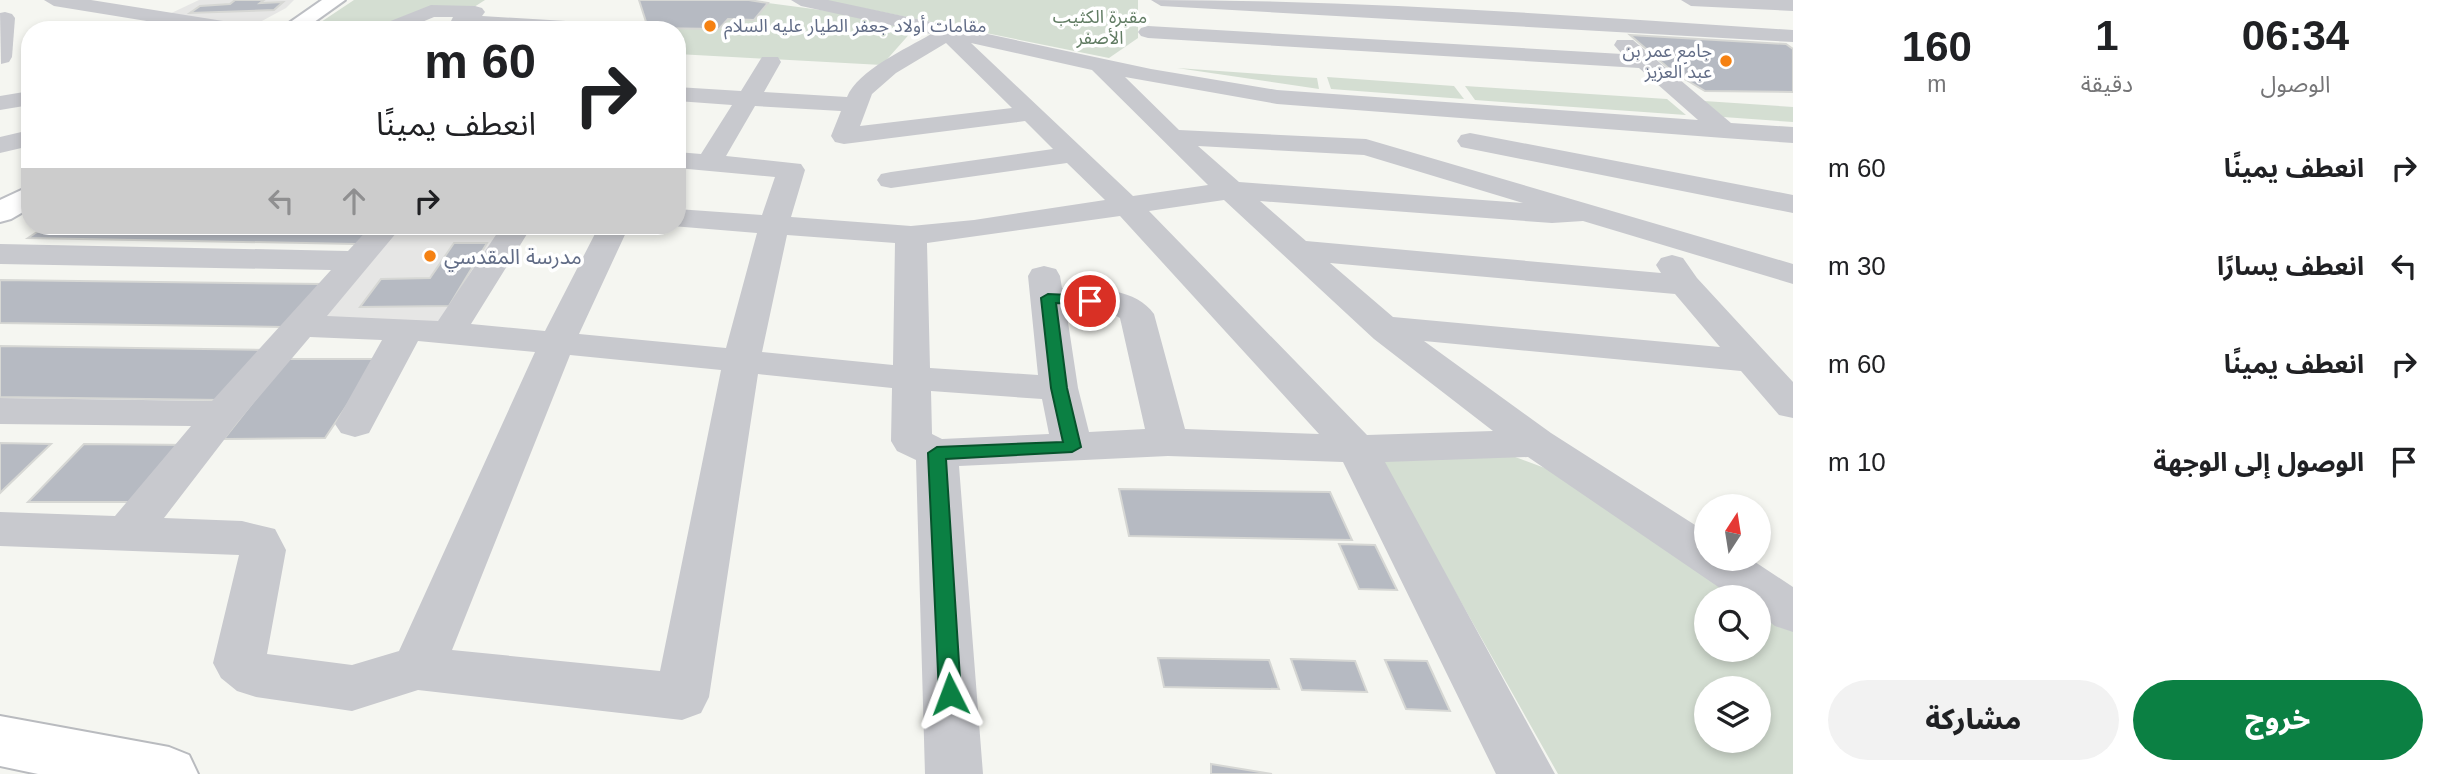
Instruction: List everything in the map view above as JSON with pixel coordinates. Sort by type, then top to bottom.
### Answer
[{"type":"main road","points":[[279,21],[308,0]]},
{"type":"main road","points":[[303,21],[335,0]]},
{"type":"main road","points":[[0,192],[21,179]]},
{"type":"main road","points":[[0,214],[21,201]]},
{"type":"main road","points":[[0,741],[169,774]]},
{"type":"street","points":[[54,0],[179,21]]},
{"type":"street","points":[[407,21],[431,11],[461,21],[493,0]]},
{"type":"street","points":[[801,0],[1151,76],[1277,97],[1793,135]]},
{"type":"street","points":[[1147,0],[1151,76]]},
{"type":"street","points":[[1161,0],[1785,35]]},
{"type":"street","points":[[1573,0],[1724,130]]},
{"type":"street","points":[[1690,0],[1793,5]]},
{"type":"street","points":[[1729,1],[1785,35]]},
{"type":"street","points":[[1768,2],[1793,17]]},
{"type":"street","points":[[545,21],[565,6]]},
{"type":"street","points":[[0,19],[5,19],[7,56]]},
{"type":"street","points":[[1149,32],[1645,62]]},
{"type":"street","points":[[948,33],[888,68],[861,91],[844,136],[1031,113]]},
{"type":"street","points":[[948,33],[1128,207],[1357,449],[1526,774]]},
{"type":"street","points":[[709,162],[770,62]]},
{"type":"street","points":[[1100,65],[1172,137],[1382,327],[1536,443],[1694,547]]},
{"type":"street","points":[[686,95],[856,105]]},
{"type":"street","points":[[0,103],[21,100]]},
{"type":"street","points":[[1453,173],[1485,112]]},
{"type":"street","points":[[1172,137],[1366,147],[1793,274]]},
{"type":"street","points":[[0,145],[21,140]]},
{"type":"street","points":[[1470,141],[1793,204]]},
{"type":"street","points":[[891,180],[1073,154]]},
{"type":"street","points":[[0,529],[242,538],[259,541],[263,550],[239,663],[256,675],[352,688],[418,667],[682,697],[741,361],[775,225],[792,170],[686,161]]},
{"type":"street","points":[[686,219],[911,235],[1128,207],[1231,190],[1552,214],[1584,212]]},
{"type":"street","points":[[1649,231],[1685,285],[1793,406]]},
{"type":"street","points":[[125,534],[223,414],[379,235]]},
{"type":"street","points":[[448,332],[511,235]]},
{"type":"street","points":[[418,667],[557,343],[610,235]]},
{"type":"street","points":[[911,235],[912,441],[937,453],[1168,442],[1357,449],[1536,443]]},
{"type":"street","points":[[1297,250],[1685,285]]},
{"type":"street","points":[[0,254],[357,261]]},
{"type":"street","points":[[1072,447],[1059,388],[1046,287],[1129,306],[1137,314],[1168,442]]},
{"type":"street","points":[[300,327],[448,332],[912,378],[1059,388]]},
{"type":"street","points":[[1382,327],[1755,361]]},
{"type":"street","points":[[355,424],[407,330]]},
{"type":"street","points":[[0,411],[223,414]]},
{"type":"street","points":[[937,453],[954,774]]},
{"type":"street","points":[[1732,571],[1793,612]]},
{"type":"shaded area","points":[[199,0],[294,0],[286,8],[262,21],[200,21],[165,16]]},
{"type":"shaded area","points":[[392,235],[503,235],[445,319],[427,324],[319,317]]},
{"type":"green space","points":[[354,0],[485,0],[471,9],[428,9],[400,21],[322,21]]},
{"type":"green space","name":"مقبرة الكثيب الأصفر","points":[[823,0],[1138,0],[1138,38],[1109,58]]},
{"type":"green space","points":[[768,3],[836,12],[913,30],[882,65],[686,54],[686,28],[719,29],[728,19],[754,20]]},
{"type":"green space","points":[[1177,68],[1317,78],[1319,89]]},
{"type":"green space","points":[[1327,77],[1454,86],[1464,99],[1331,89]]},
{"type":"green space","points":[[1465,86],[1667,99],[1686,115],[1475,100]]},
{"type":"green space","points":[[1704,101],[1793,107],[1793,122],[1723,117]]},
{"type":"green space","points":[[1507,454],[1561,474],[1694,560],[1694,571],[1712,571],[1733,585],[1694,585],[1694,662],[1771,662],[1771,609],[1793,623],[1793,774],[1558,774],[1381,460]]},
{"type":"building","points":[[235,0],[283,2],[274,10],[190,13],[200,6],[230,4]]},
{"type":"building","points":[[639,0],[749,0],[768,3],[754,20],[728,19],[719,29],[686,29],[686,21],[646,21]]},
{"type":"building","name":"جامع عمر بن عبد العزيز","points":[[1630,35],[1786,44],[1793,49],[1793,92],[1705,91],[1673,72]]},
{"type":"building","points":[[32,235],[366,235],[357,244],[28,238]]},
{"type":"building","points":[[454,243],[487,243],[449,306],[360,307],[381,279],[430,278]]},
{"type":"building","points":[[0,280],[322,284],[283,327],[0,323]]},
{"type":"building","points":[[0,346],[266,350],[221,400],[0,397]]},
{"type":"building","points":[[287,359],[378,359],[325,438],[224,439]]},
{"type":"building","points":[[0,443],[51,444],[0,493]]},
{"type":"building","points":[[84,444],[190,445],[140,502],[28,502]]},
{"type":"building","points":[[1119,489],[1330,492],[1352,540],[1129,536]]},
{"type":"building","points":[[1339,544],[1375,545],[1397,590],[1359,589]]},
{"type":"building","points":[[1158,658],[1269,660],[1279,689],[1164,687]]},
{"type":"building","points":[[1291,659],[1355,661],[1367,692],[1302,690]]},
{"type":"building","points":[[1385,660],[1427,661],[1450,711],[1406,709]]},
{"type":"building","points":[[1211,764],[1272,774],[1211,774]]},
{"type":"place","name":"مقامات أولاد جعفر الطيار عليه السلام","points":[[710,26]]},
{"type":"place","name":"جامع عمر بن عبد العزيز","points":[[1726,61]]},
{"type":"place","name":"مدرسة المقدسي","points":[[430,256]]},
{"type":"route","points":[[950,694],[937,453],[1072,447],[1059,388],[1048,298],[1090,301]]}]
